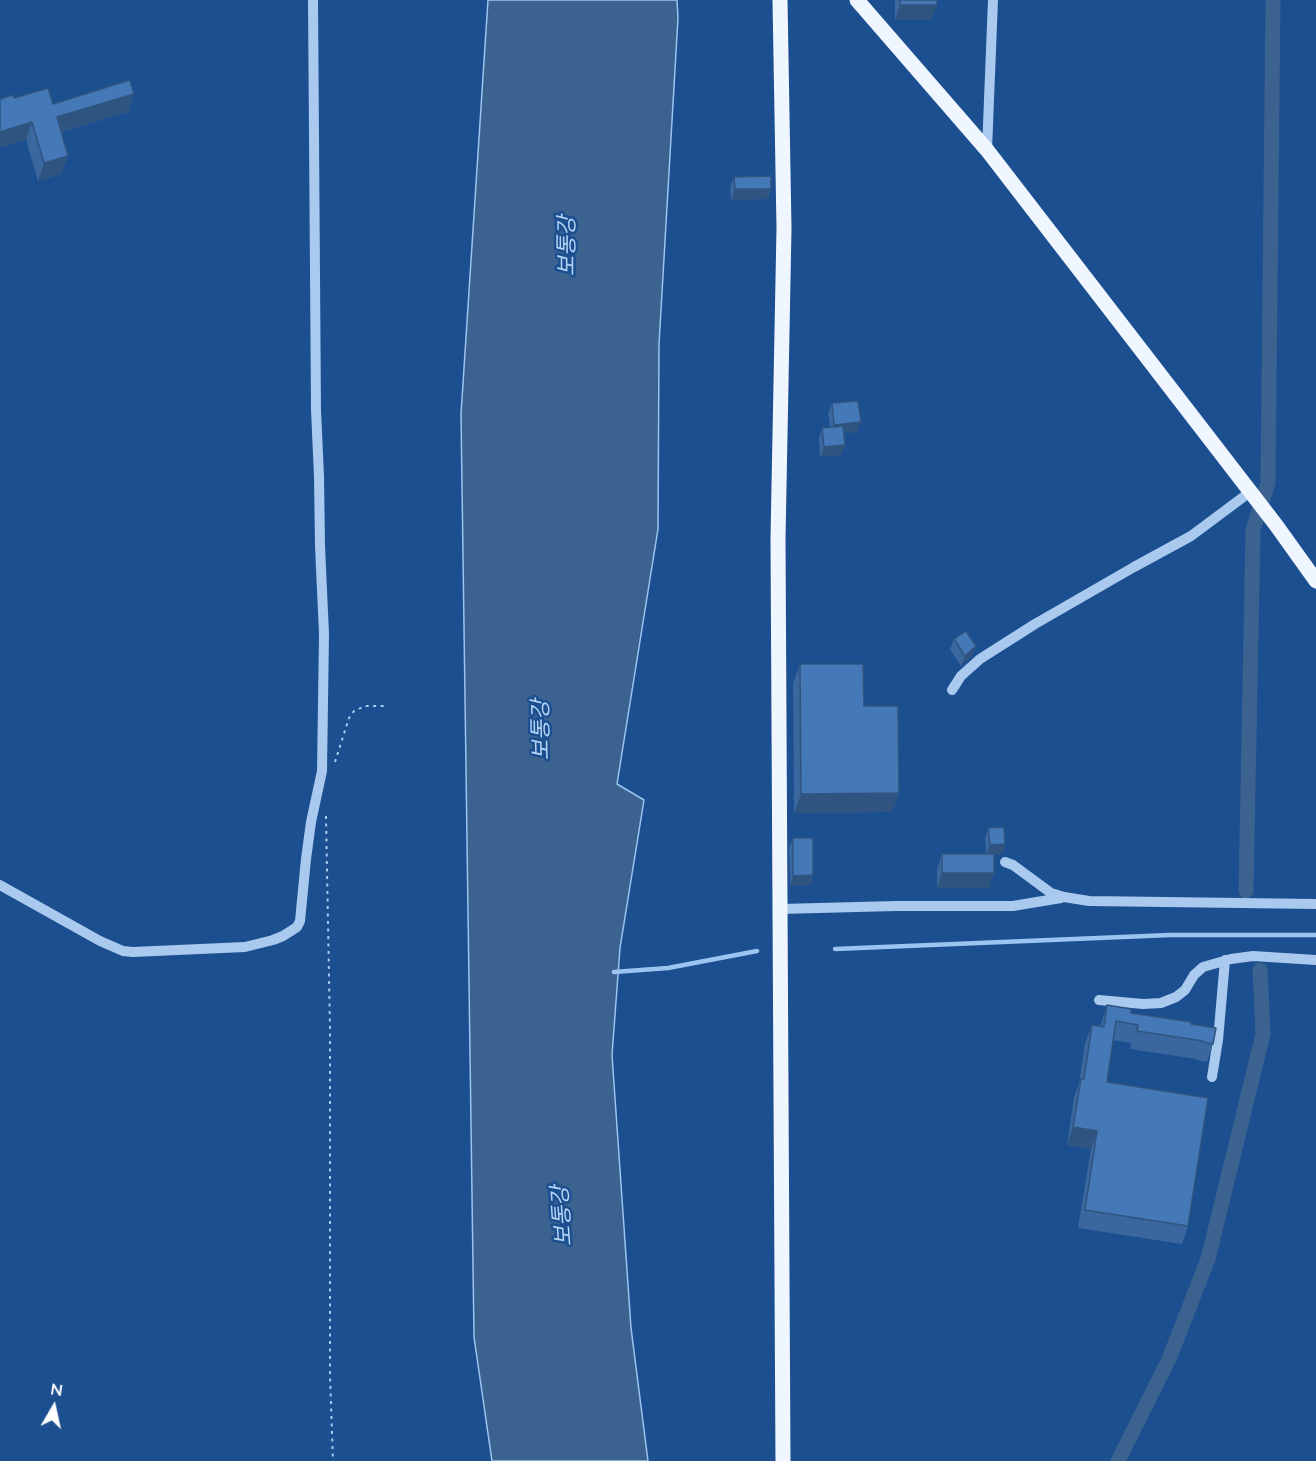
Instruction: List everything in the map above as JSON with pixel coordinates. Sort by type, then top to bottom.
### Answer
[{"type":"main road","points":[[780,0],[784,228],[778,538],[783,1461]]},
{"type":"main road","points":[[857,0],[987,150],[1276,525],[1316,581]]},
{"type":"street","points":[[0,885],[123,951],[245,947],[283,936],[297,927],[300,921],[307,850],[322,771],[324,634],[316,410],[313,0]]},
{"type":"street","points":[[987,150],[993,0]]},
{"type":"street","points":[[952,690],[961,676],[980,658],[1035,624],[1191,536],[1250,492]]},
{"type":"street","points":[[1005,862],[1013,865],[1051,893],[1089,901],[1316,904]]},
{"type":"street","points":[[780,909],[1013,906],[1064,897]]},
{"type":"street","points":[[1098,1000],[1143,1005],[1161,1003],[1176,997],[1185,990],[1194,975],[1203,967],[1225,960],[1252,956],[1316,960]]},
{"type":"street","points":[[1212,1077],[1218,1040],[1225,960]]},
{"type":"path","points":[[333,770],[349,718],[354,711],[365,706],[385,706]]},
{"type":"path","points":[[326,807],[330,1376],[333,1461]]},
{"type":"water","name":"보통강","points":[[488,0],[677,0],[678,18],[659,344],[658,529],[617,784],[644,800],[620,948],[612,1055],[631,1328],[648,1461],[492,1461],[474,1337],[461,414]]},
{"type":"building","points":[[900,0],[937,0],[937,5],[900,5]]},
{"type":"building","points":[[130,80],[134,94],[57,117],[68,156],[44,163],[32,122],[0,132],[0,99],[13,95],[14,98],[48,88],[53,104]]},
{"type":"building","points":[[771,176],[771,189],[735,189],[734,177]]},
{"type":"building","points":[[858,401],[861,422],[834,425],[832,403]]},
{"type":"building","points":[[843,426],[845,445],[824,447],[822,428]]},
{"type":"building","points":[[966,631],[976,646],[965,656],[954,639]]},
{"type":"building","points":[[800,664],[863,664],[864,706],[898,706],[899,793],[801,794]]},
{"type":"building","points":[[1004,827],[1005,844],[990,845],[988,828]]},
{"type":"building","points":[[793,838],[813,838],[813,875],[793,876]]},
{"type":"building","points":[[942,854],[994,854],[994,873],[942,873]]},
{"type":"building","points":[[1107,1005],[1131,1009],[1131,1013],[1216,1028],[1213,1044],[1137,1031],[1138,1025],[1116,1021],[1107,1082],[1208,1098],[1188,1226],[1085,1210],[1097,1131],[1073,1127],[1081,1079],[1084,1079],[1092,1025],[1104,1027]]},
{"type":"waterway","points":[[1246,891],[1253,530],[1268,483],[1273,0]]},
{"type":"waterway","points":[[835,949],[1170,935],[1316,935]]},
{"type":"waterway","points":[[614,972],[668,968],[757,951]]},
{"type":"waterway","points":[[1118,1461],[1169,1359],[1208,1259],[1263,1034],[1260,970]]}]
